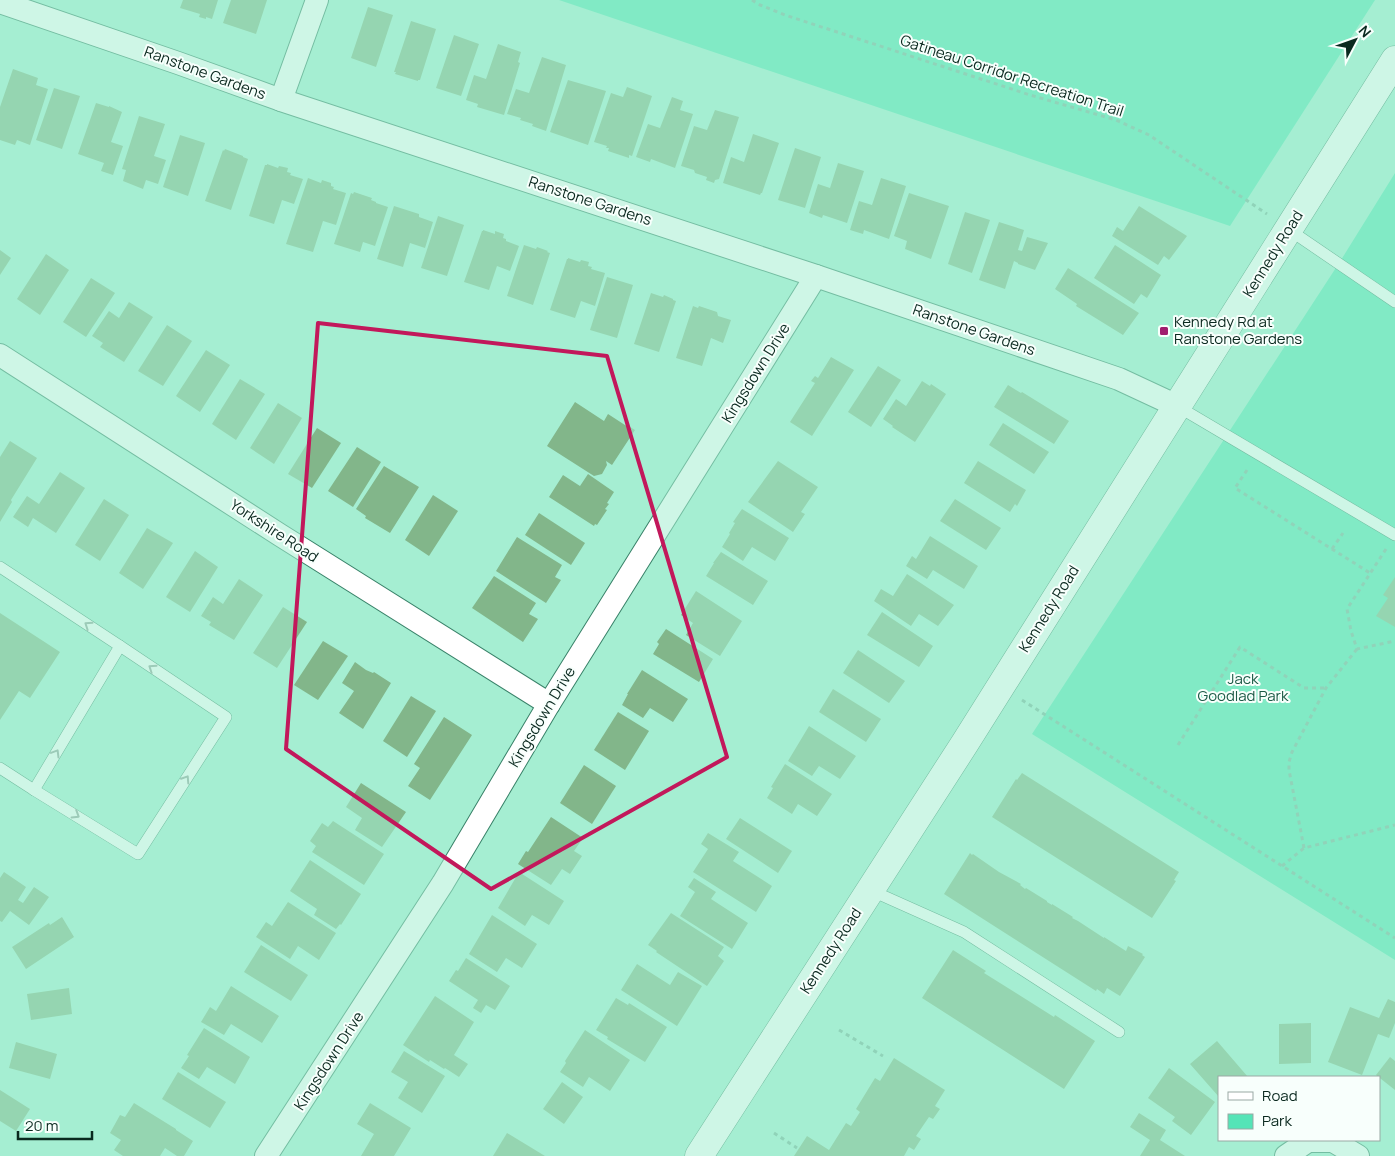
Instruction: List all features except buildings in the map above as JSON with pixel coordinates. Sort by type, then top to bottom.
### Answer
[{"type":"main road","name":"Kennedy Road","points":[[699,1156],[1000,687],[1395,60]]},
{"type":"street","points":[[281,100],[317,0]]},
{"type":"street","name":"Ranstone Gardens","points":[[0,2],[281,100],[816,276],[1119,379],[1177,406]]},
{"type":"street","name":"Kingsdown Drive","points":[[266,1156],[443,883],[550,704],[816,276]]},
{"type":"street","name":"Yorkshire Road","points":[[2,362],[550,704]]},
{"type":"street","points":[[1286,1156],[1308,1141],[1333,1141],[1358,1156]]},
{"type":"lane","points":[[1288,229],[1395,302]]},
{"type":"lane","points":[[1177,406],[1395,535]]},
{"type":"lane","points":[[0,566],[226,717],[138,854],[0,768]]},
{"type":"lane","points":[[34,790],[120,646]]},
{"type":"lane","points":[[870,890],[964,932],[1119,1032]]},
{"type":"path","name":"Gatineau Corridor Recreation Trail","points":[[752,0],[785,15],[1030,95],[1116,120],[1149,135],[1264,212]]},
{"type":"path","points":[[1246,470],[1235,488],[1370,573]]},
{"type":"path","points":[[1332,549],[1343,533]]},
{"type":"path","points":[[1357,649],[1351,632],[1347,609],[1388,547]]},
{"type":"path","points":[[1304,848],[1289,762],[1296,744],[1326,688],[1357,649],[1395,641]]},
{"type":"path","points":[[1178,745],[1240,647],[1304,688],[1326,688]]},
{"type":"path","points":[[1000,687],[1395,938]]},
{"type":"path","points":[[1282,866],[1304,848],[1395,825]]},
{"type":"path","points":[[839,1030],[883,1056]]},
{"type":"path","points":[[774,1133],[797,1148]]},
{"type":"highlighted area","points":[[318,323],[607,356],[727,757],[491,889],[286,749]]},
{"type":"green space","points":[[559,0],[1375,0],[1230,226]]},
{"type":"green space","name":"Jack Goodlad Park","points":[[1395,173],[1395,960],[1032,734],[1341,260]]},
{"type":"place","name":"Kennedy Rd at Ranstone Gardens","points":[[1164,331]]}]
